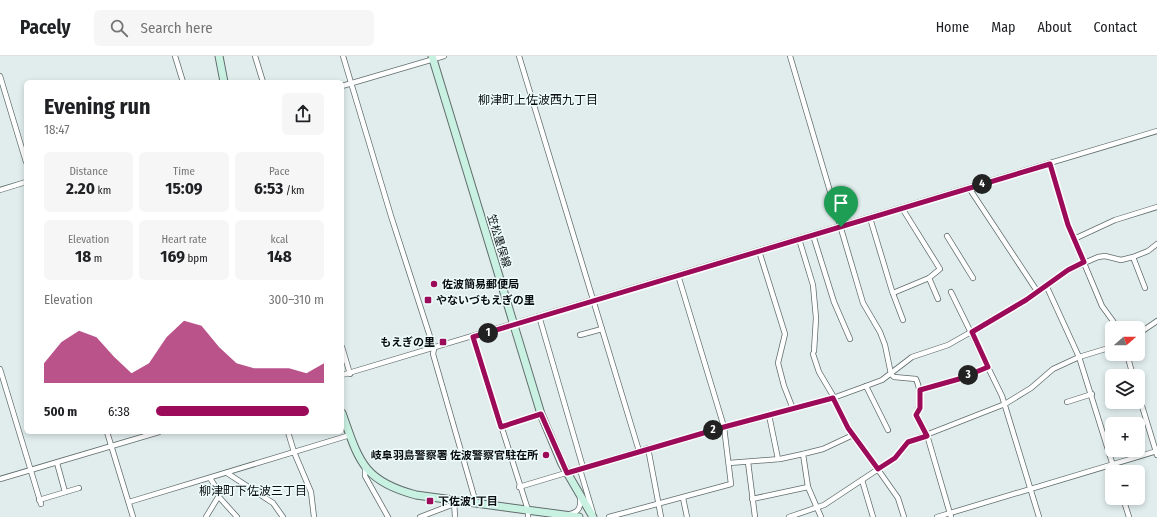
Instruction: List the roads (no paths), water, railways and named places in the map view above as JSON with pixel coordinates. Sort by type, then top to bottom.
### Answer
[{"type":"main road","points":[[219,56],[224,80]]},
{"type":"main road","name":"笠松墨俣線","points":[[432,58],[541,414],[567,473],[594,517]]},
{"type":"main road","points":[[344,418],[365,466],[376,479],[395,490],[454,502],[476,503],[528,513],[569,515],[579,517]]},
{"type":"street","points":[[175,56],[182,80]]},
{"type":"street","points":[[255,56],[262,80]]},
{"type":"street","points":[[343,56],[434,349],[433,354],[476,503]]},
{"type":"street","points":[[344,86],[432,58],[444,56]]},
{"type":"street","points":[[519,56],[639,451]]},
{"type":"street","points":[[790,56],[864,303],[885,345],[891,374],[894,377],[916,379],[920,390],[920,408],[916,415],[927,436],[950,515]]},
{"type":"street","points":[[0,76],[24,155]]},
{"type":"street","points":[[344,375],[434,349],[759,250],[841,227],[1157,131]]},
{"type":"street","points":[[1050,164],[1068,225],[1106,313],[1112,321]]},
{"type":"street","points":[[0,190],[24,183]]},
{"type":"street","points":[[969,188],[1037,291]]},
{"type":"street","points":[[1074,239],[1115,220],[1157,207]]},
{"type":"street","points":[[893,293],[929,278],[940,269],[902,208]]},
{"type":"street","points":[[870,218],[893,293],[903,320]]},
{"type":"street","points":[[813,235],[834,302],[850,339]]},
{"type":"street","points":[[947,236],[973,278]]},
{"type":"street","points":[[799,239],[813,285],[816,318],[813,353],[819,372],[853,435],[898,498],[904,517]]},
{"type":"street","points":[[519,487],[648,448],[833,398],[866,386],[891,374],[912,357],[948,346],[1015,307],[1068,270],[1084,262],[1106,256],[1120,260],[1133,257],[1148,251],[1157,244]]},
{"type":"street","points":[[759,250],[785,334],[778,363],[784,386],[793,409]]},
{"type":"street","points":[[1133,257],[1145,288]]},
{"type":"street","points":[[609,517],[729,486],[730,484],[729,463],[724,427],[678,275]]},
{"type":"street","points":[[929,278],[938,299]]},
{"type":"street","points":[[1046,285],[1079,357],[1113,464]]},
{"type":"street","points":[[951,292],[972,332],[1005,404],[1039,517]]},
{"type":"street","points":[[539,316],[582,464],[581,473],[594,517]]},
{"type":"street","points":[[1145,329],[1157,321]]},
{"type":"street","points":[[580,335],[602,328]]},
{"type":"street","points":[[473,337],[528,513]]},
{"type":"street","points":[[789,517],[818,508],[895,458],[908,442],[927,436],[1005,404],[1031,388],[1053,369],[1079,357],[1105,349]]},
{"type":"street","points":[[344,354],[350,374]]},
{"type":"street","points":[[920,390],[959,379],[988,367]]},
{"type":"street","points":[[0,369],[40,502],[79,488]]},
{"type":"street","points":[[866,386],[888,430]]},
{"type":"street","points":[[1067,402],[1092,394]]},
{"type":"street","points":[[937,517],[950,515],[1030,489],[1157,452],[1143,409]]},
{"type":"street","points":[[501,427],[541,414]]},
{"type":"street","points":[[769,415],[778,459]]},
{"type":"street","points":[[108,434],[134,517]]},
{"type":"street","points":[[0,479],[152,434]]},
{"type":"street","points":[[289,434],[310,492],[314,517]]},
{"type":"street","points":[[129,502],[350,435]]},
{"type":"street","points":[[729,463],[778,459],[803,454],[823,449],[853,435]]},
{"type":"street","points":[[648,448],[657,504],[661,517]]},
{"type":"street","points":[[803,454],[808,487],[821,517]]},
{"type":"street","points":[[748,462],[754,517]]},
{"type":"street","points":[[57,463],[65,492]]},
{"type":"street","points":[[365,466],[365,476],[388,517]]},
{"type":"street","points":[[228,473],[273,503],[283,517]]},
{"type":"street","points":[[210,478],[220,494],[219,497],[237,517]]},
{"type":"street","points":[[862,480],[873,517]]},
{"type":"street","points":[[752,499],[808,487]]},
{"type":"street","points":[[569,515],[576,513],[579,510],[581,504],[580,496]]},
{"type":"street","points":[[206,517],[219,497]]},
{"type":"street","points":[[683,498],[687,517]]},
{"type":"street","points":[[420,517],[454,502],[455,517]]},
{"type":"street","points":[[1125,505],[1129,517]]},
{"type":"place","name":"佐波簡易郵便局","points":[[434,284]]},
{"type":"place","name":"やないづもえぎの里","points":[[428,300]]},
{"type":"place","name":"もえぎの里","points":[[443,342]]},
{"type":"place","name":"岐阜羽島警察署 佐波警察官駐在所","points":[[546,455]]},
{"type":"place","name":"下佐波1丁目","points":[[430,501]]},
{"type":"district","name":"柳津町上佐波西九丁目","points":[[538,100]]},
{"type":"district","name":"柳津町下佐波三丁目","points":[[253,491]]}]
